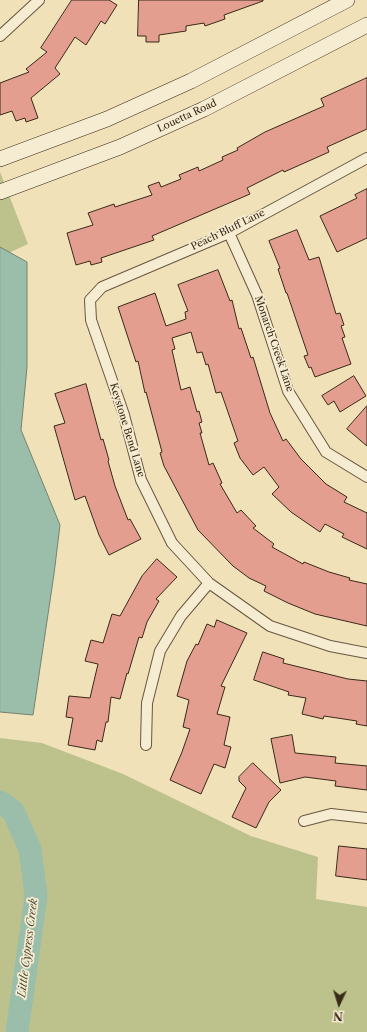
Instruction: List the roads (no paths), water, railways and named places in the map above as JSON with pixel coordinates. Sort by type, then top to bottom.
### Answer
[{"type":"main road","points":[[0,159],[107,119],[191,81],[347,0]]},
{"type":"main road","name":"Louetta Road","points":[[0,192],[120,147],[204,109],[367,25]]},
{"type":"street","points":[[0,36],[39,0]]},
{"type":"street","name":"Peach Bluff Lane","points":[[90,300],[102,287],[229,233],[367,158]]},
{"type":"street","name":"Monarch Creek Lane","points":[[229,233],[257,295],[288,391],[326,452],[367,477]]},
{"type":"street","name":"Keystone Bend Lane","points":[[90,300],[91,320],[124,415],[141,480],[172,543],[209,583],[270,626],[330,646],[367,653]]},
{"type":"street","points":[[146,745],[147,703],[160,651],[181,616],[209,583]]},
{"type":"street","points":[[304,821],[331,814],[367,818]]},
{"type":"waterway","name":"Little Cypress Creek","points":[[0,802],[13,811],[30,849],[36,896],[17,1032]]}]
